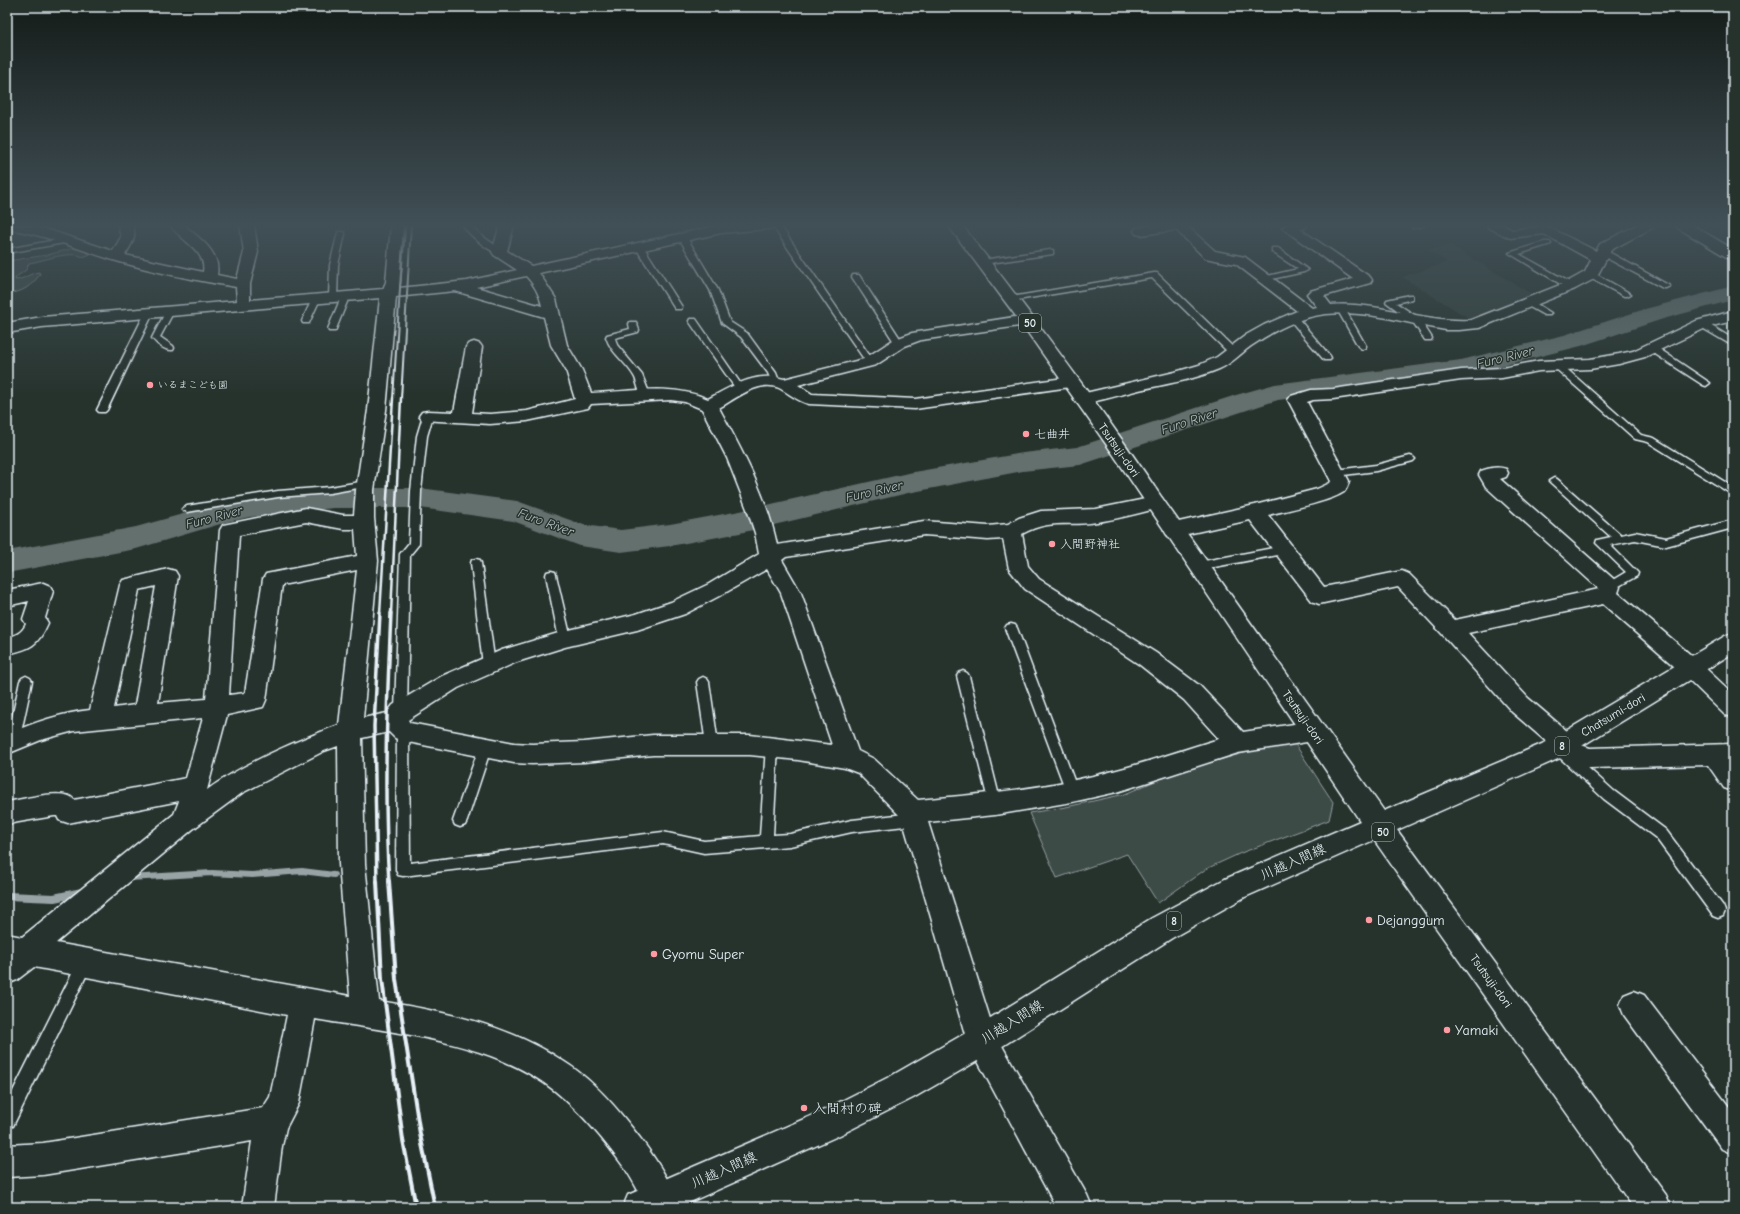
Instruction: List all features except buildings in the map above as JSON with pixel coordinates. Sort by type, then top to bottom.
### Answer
[{"type":"main road","name":"Tsutsuji-dori","points":[[998,282],[1027,320],[1082,400],[1120,450],[1154,503],[1378,825],[1654,1207]]},
{"type":"main road","name":"Chatsumi-dori","points":[[1378,825],[1562,746],[1733,642]]},
{"type":"main road","name":"川越入間線","points":[[650,1202],[829,1124],[902,1087],[982,1041],[1162,928],[1235,888],[1378,825]]},
{"type":"main road","points":[[982,1041],[1075,1207]]},
{"type":"street","points":[[230,282],[243,284],[244,305]]},
{"type":"street","points":[[366,1013],[352,864],[350,731],[368,561],[365,520],[366,487],[389,293],[394,282]]},
{"type":"street","points":[[7,328],[42,322],[389,293],[456,286],[479,282]]},
{"type":"street","points":[[428,416],[490,419],[527,416],[582,404],[584,399],[574,370],[559,345],[552,314],[545,294],[538,282]]},
{"type":"street","points":[[1269,282],[1309,313]]},
{"type":"street","points":[[1334,309],[1315,294],[1359,282]]},
{"type":"street","points":[[1082,400],[1171,379],[1200,370],[1225,360],[1233,352],[1259,334],[1293,318],[1309,313],[1334,309],[1366,309],[1443,326],[1457,327],[1473,325],[1578,282]]},
{"type":"street","points":[[456,286],[552,314]]},
{"type":"street","points":[[1174,530],[1256,512],[1323,494],[1338,487],[1340,481],[1298,400],[1311,395],[1333,394],[1461,375],[1502,373],[1539,366],[1590,364],[1619,359],[1639,354],[1702,324],[1733,316]]},
{"type":"street","points":[[709,406],[761,381],[780,383],[870,362],[899,343],[918,336],[1027,320]]},
{"type":"street","points":[[462,418],[474,347]]},
{"type":"street","points":[[780,383],[801,396],[810,398],[915,404],[1070,382]]},
{"type":"street","points":[[584,399],[646,395],[684,396],[709,406],[736,458],[757,509],[765,533],[770,558],[791,593],[848,758]]},
{"type":"street","points":[[1498,473],[1488,475],[1493,483],[1733,708]]},
{"type":"street","points":[[17,955],[184,821],[233,785],[316,744],[350,731],[399,721],[450,682],[510,656],[565,639],[637,622],[678,608],[716,589],[782,551],[924,528],[988,533],[1012,531],[1026,523],[1041,518],[1096,516],[1154,503]]},
{"type":"street","points":[[1256,512],[1318,596],[1402,579],[1451,629],[1520,705],[1562,746],[1590,758],[1723,754],[1733,780]]},
{"type":"street","points":[[184,821],[196,787],[217,707],[230,530],[306,516],[343,522],[365,520]]},
{"type":"street","points":[[1012,531],[1015,555],[1019,569],[1032,584],[1148,659],[1192,693],[1238,743]]},
{"type":"street","points":[[10,743],[36,732],[74,721],[217,707],[255,700],[273,579],[368,561]]},
{"type":"street","points":[[100,718],[130,584],[168,576],[145,713]]},
{"type":"street","points":[[7,598],[43,591],[34,619],[37,623],[33,633],[25,642],[7,646]]},
{"type":"street","points":[[1451,629],[1608,591]]},
{"type":"street","points":[[399,721],[486,748],[532,754],[584,752],[653,744],[772,746],[848,758],[866,766],[913,816],[934,878],[982,1041]]},
{"type":"street","points":[[913,816],[1072,791],[1118,781],[1238,743],[1313,731]]},
{"type":"street","points":[[7,813],[54,805],[64,805],[68,812],[196,787]]},
{"type":"street","points":[[17,955],[85,962],[304,1003],[366,1013],[456,1031],[511,1049],[540,1063],[566,1080],[590,1103],[634,1155],[650,1202]]},
{"type":"street","points":[[258,1207],[266,1146],[272,1122],[284,1103],[304,1003]]},
{"type":"street","points":[[1634,1005],[1733,1138]]},
{"type":"street","points":[[7,1162],[43,1159],[272,1122]]},
{"type":"lane","points":[[332,329],[339,297],[337,282]]},
{"type":"lane","points":[[662,282],[678,307]]},
{"type":"lane","points":[[710,282],[723,307],[726,323],[744,335],[780,383]]},
{"type":"lane","points":[[816,282],[870,362]]},
{"type":"lane","points":[[859,282],[899,343]]},
{"type":"lane","points":[[1011,299],[1114,282]]},
{"type":"lane","points":[[1161,282],[1233,352]]},
{"type":"lane","points":[[1562,282],[1570,286]]},
{"type":"lane","points":[[1604,282],[1627,294]]},
{"type":"lane","points":[[1657,282],[1666,286]]},
{"type":"lane","points":[[1409,297],[1390,302],[1416,320],[1428,338]]},
{"type":"lane","points":[[306,321],[316,299]]},
{"type":"lane","points":[[1529,303],[1547,313]]},
{"type":"lane","points":[[1334,309],[1362,346]]},
{"type":"lane","points":[[170,311],[156,338],[162,344],[170,348]]},
{"type":"lane","points":[[102,410],[150,313]]},
{"type":"lane","points":[[1293,318],[1327,358]]},
{"type":"lane","points":[[693,321],[741,390]]},
{"type":"lane","points":[[633,324],[635,330],[610,337],[613,346],[638,375],[646,395]]},
{"type":"lane","points":[[1702,324],[1733,343]]},
{"type":"lane","points":[[1652,348],[1706,384]]},
{"type":"lane","points":[[1557,365],[1638,437],[1651,440],[1733,492]]},
{"type":"lane","points":[[428,416],[422,436],[416,491],[414,544],[405,554],[399,721],[403,870],[663,838],[704,847],[790,840],[852,826],[913,816]]},
{"type":"lane","points":[[1336,473],[1376,468],[1410,459]]},
{"type":"lane","points":[[1554,481],[1620,540]]},
{"type":"lane","points":[[187,509],[278,494],[366,487]]},
{"type":"lane","points":[[1608,591],[1633,573],[1601,543],[1635,536],[1666,542],[1733,524]]},
{"type":"lane","points":[[1199,566],[1284,550]]},
{"type":"lane","points":[[476,563],[489,665]]},
{"type":"lane","points":[[551,575],[565,639]]},
{"type":"lane","points":[[1011,628],[1072,791]]},
{"type":"lane","points":[[963,676],[996,804]]},
{"type":"lane","points":[[10,743],[26,681]]},
{"type":"lane","points":[[703,682],[712,744]]},
{"type":"lane","points":[[766,842],[772,746]]},
{"type":"lane","points":[[1562,746],[1609,795],[1661,834],[1718,911]]},
{"type":"lane","points":[[460,821],[486,748]]},
{"type":"lane","points":[[7,1120],[85,962]]},
{"type":"shaded area","points":[[7,282],[33,282],[22,290],[7,293]]},
{"type":"shaded area","points":[[1410,282],[1511,282],[1535,296],[1473,321]]},
{"type":"shaded area","points":[[1295,744],[1333,802],[1329,820],[1241,853],[1206,869],[1158,903],[1127,854],[1057,878],[1029,813],[1066,807],[1125,794],[1176,772],[1251,751]]},
{"type":"waterway","name":"Furo River","points":[[7,562],[136,538],[226,512],[249,507],[334,498],[420,498],[517,511],[580,535],[621,541],[670,535],[740,522],[908,483],[1023,462],[1080,456],[1275,392],[1461,368],[1572,341],[1654,314],[1733,293]]},
{"type":"waterway","points":[[129,878],[212,873],[252,875],[302,871],[334,875]]},
{"type":"waterway","points":[[7,896],[54,898],[82,892]]},
{"type":"railway","points":[[393,399],[400,282]]},
{"type":"railway","points":[[401,399],[408,282]]},
{"type":"railway","points":[[380,614],[393,398]]},
{"type":"railway","points":[[391,614],[401,398]]},
{"type":"railway","points":[[377,882],[374,726],[380,613]]},
{"type":"railway","points":[[389,882],[386,782],[391,613]]},
{"type":"railway","points":[[377,881],[382,979],[403,1140],[416,1207]]},
{"type":"railway","points":[[389,881],[396,979],[420,1134],[435,1207]]},
{"type":"place","name":"いるまこども園","points":[[150,385]]},
{"type":"place","name":"七曲井","points":[[1026,434]]},
{"type":"place","name":"入間野神社","points":[[1052,544]]},
{"type":"place","name":"Dejanggum","points":[[1369,920]]},
{"type":"place","name":"Gyomu Super","points":[[654,954]]},
{"type":"place","name":"Yamaki","points":[[1447,1030]]},
{"type":"place","name":"入間村の碑","points":[[804,1108]]}]
